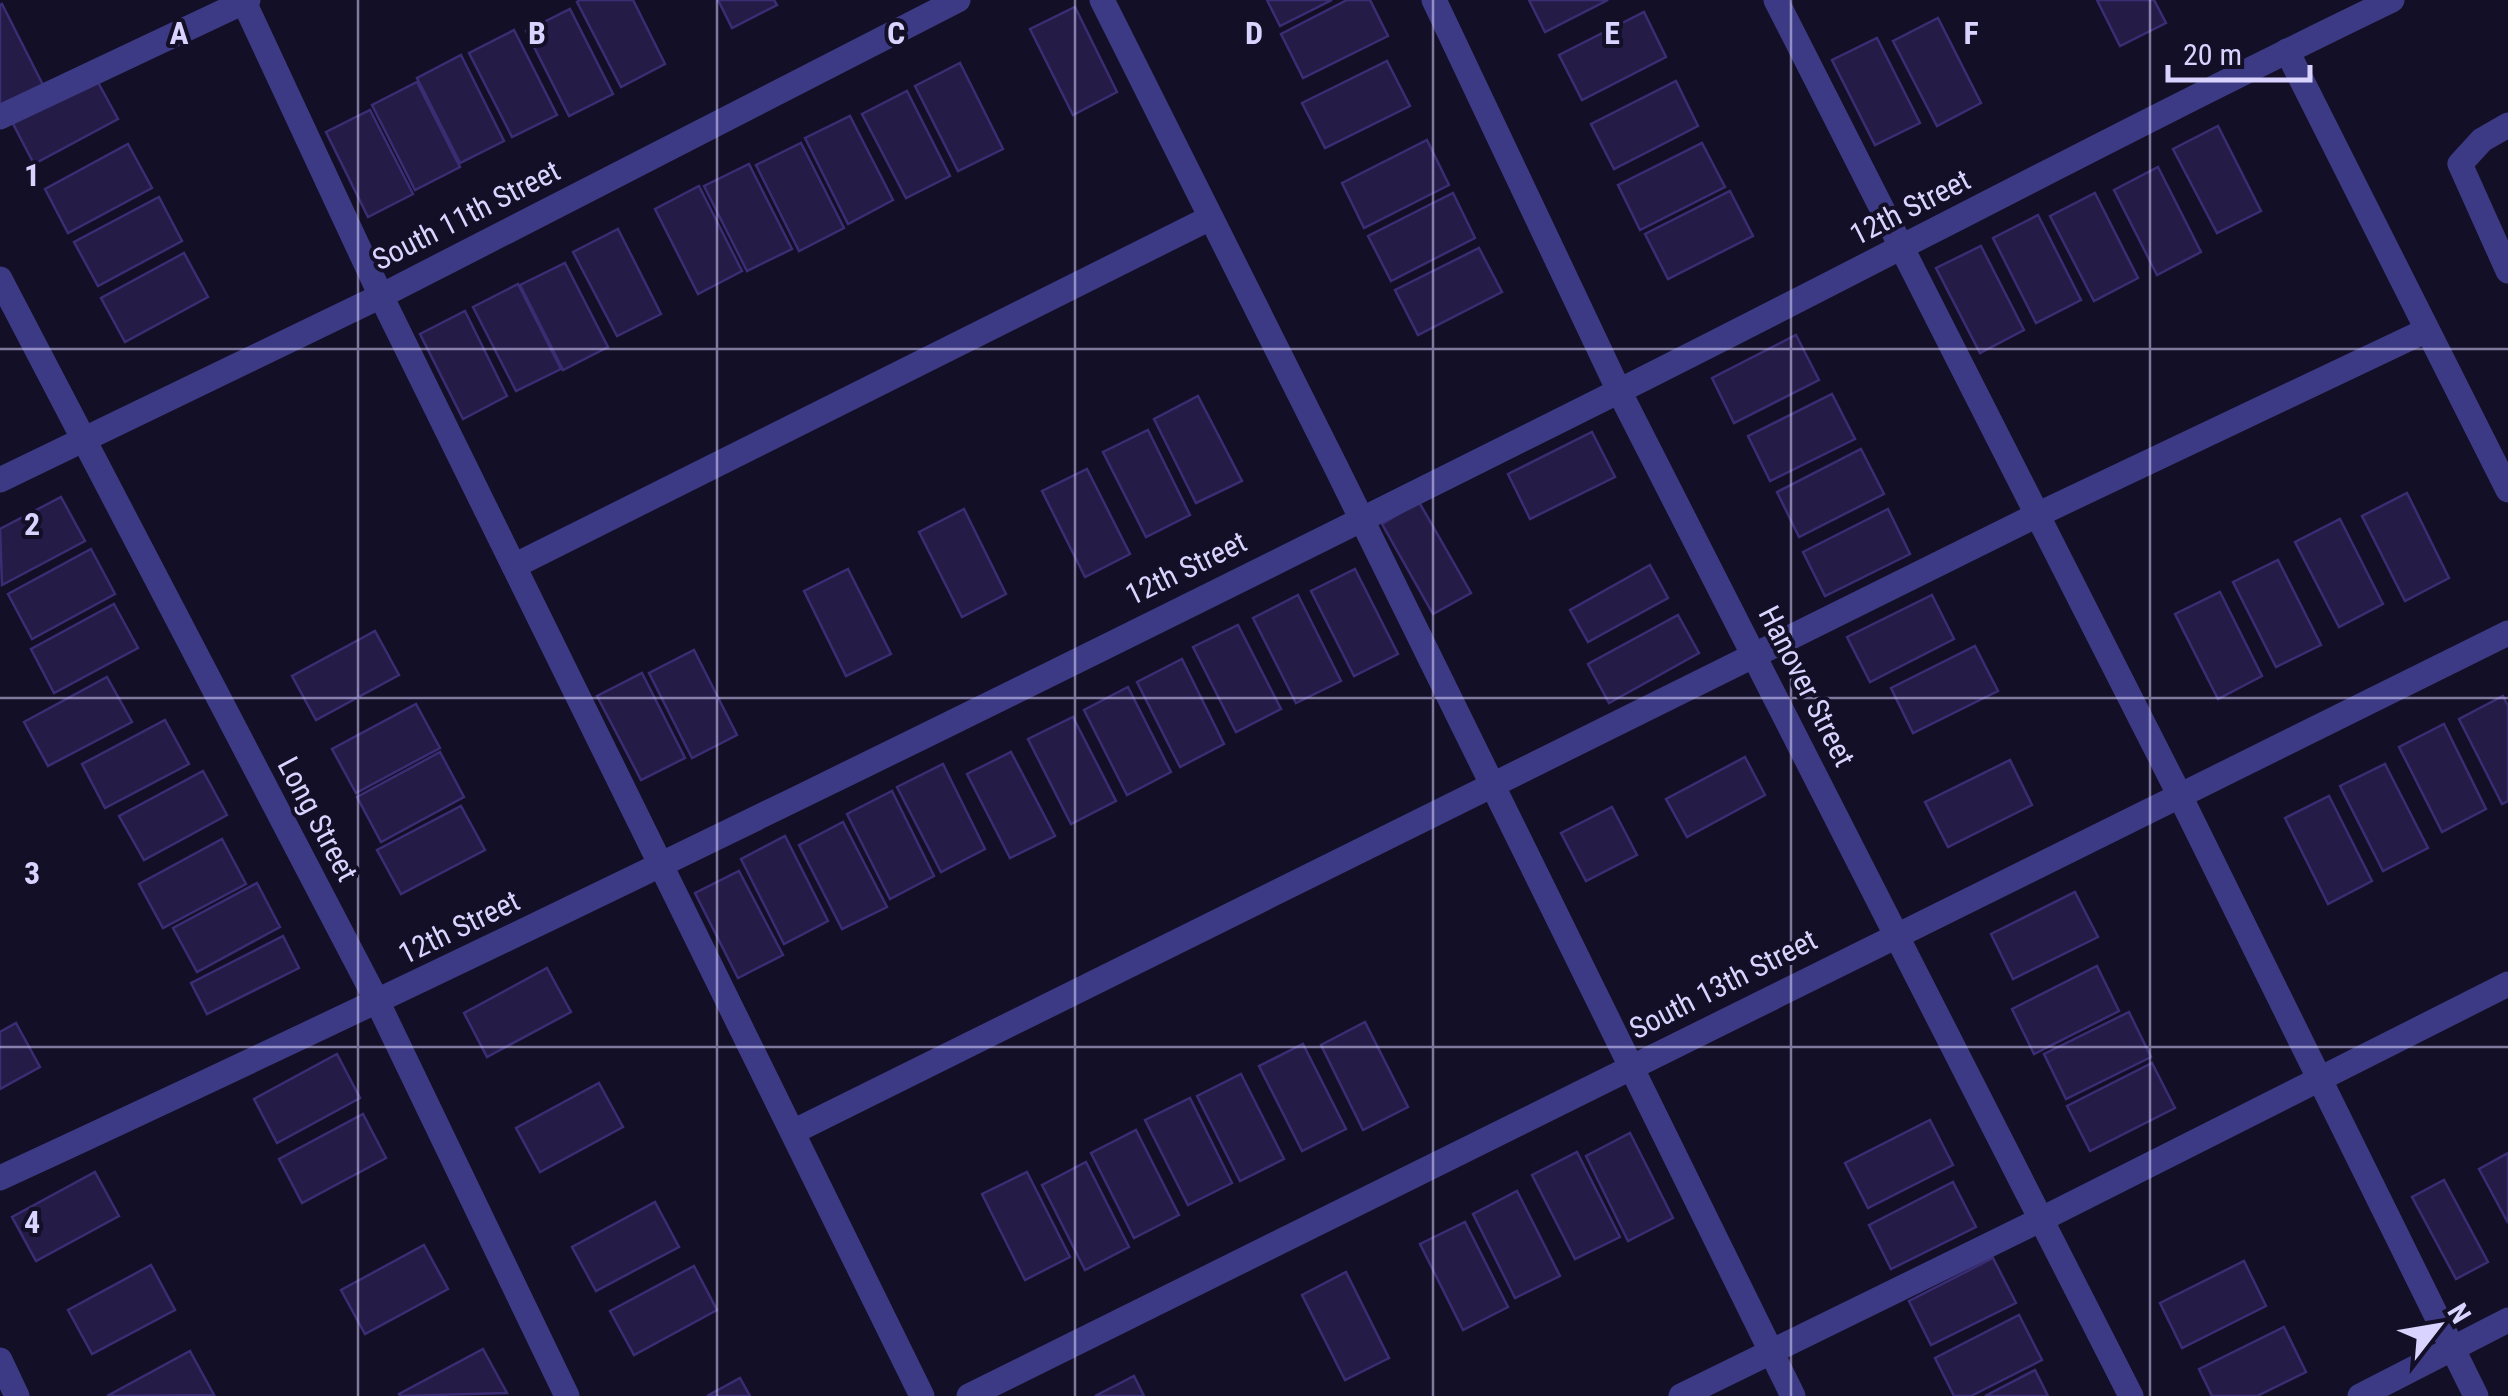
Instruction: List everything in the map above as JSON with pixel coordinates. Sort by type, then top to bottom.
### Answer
[{"type":"street","name":"South 11th Street","points":[[0,480],[381,296],[958,0]]},
{"type":"street","points":[[1102,0],[1793,1396]]},
{"type":"street","name":"Hanover Street","points":[[1434,0],[1619,390],[2131,1396]]},
{"type":"street","points":[[1776,0],[2179,794],[2476,1396]]},
{"type":"street","name":"12th Street","points":[[0,1178],[378,1003],[1619,390],[2392,0]]},
{"type":"street","points":[[0,117],[246,1],[381,296],[922,1396]]},
{"type":"street","points":[[2287,51],[2508,490]]},
{"type":"street","points":[[2508,124],[2482,140],[2460,164],[2508,271]]},
{"type":"street","points":[[514,566],[1210,218]]},
{"type":"street","name":"Long Street","points":[[0,279],[378,1003],[567,1396]]},
{"type":"street","points":[[792,1132],[2036,515],[2427,330]]},
{"type":"street","name":"South 13th Street","points":[[969,1396],[2508,633]]},
{"type":"street","points":[[1681,1396],[2042,1220],[2508,984]]},
{"type":"street","points":[[2360,1396],[2508,1320]]},
{"type":"street","points":[[0,1360],[17,1396]]},
{"type":"building","points":[[633,0],[665,64],[621,87],[577,2]]},
{"type":"building","points":[[718,0],[774,0],[777,5],[732,28]]},
{"type":"building","points":[[1267,0],[1332,0],[1280,26]]},
{"type":"building","points":[[1347,0],[1370,0],[1388,36],[1303,78],[1281,34]]},
{"type":"building","points":[[1529,0],[1608,0],[1545,32]]},
{"type":"building","points":[[2097,0],[2154,0],[2166,23],[2120,46]]},
{"type":"building","points":[[0,5],[45,89],[0,110]]},
{"type":"building","points":[[1075,7],[1117,92],[1073,115],[1030,29]]},
{"type":"building","points":[[570,9],[613,94],[569,116],[526,31]]},
{"type":"building","points":[[1644,12],[1666,57],[1582,100],[1559,55]]},
{"type":"building","points":[[1938,18],[1981,103],[1937,126],[1893,41]]},
{"type":"building","points":[[514,30],[557,115],[512,137],[469,53]]},
{"type":"building","points":[[1877,38],[1920,123],[1875,145],[1832,60]]},
{"type":"building","points":[[461,55],[504,141],[460,163],[417,78]]},
{"type":"building","points":[[1387,61],[1410,106],[1325,148],[1302,103]]},
{"type":"building","points":[[960,63],[1003,149],[958,171],[915,86]]},
{"type":"building","points":[[94,75],[118,119],[34,164],[11,120]]},
{"type":"building","points":[[1676,81],[1698,126],[1614,169],[1591,124]]},
{"type":"building","points":[[417,82],[460,167],[415,190],[372,105]]},
{"type":"building","points":[[907,91],[950,176],[906,198],[862,114]]},
{"type":"building","points":[[370,110],[413,194],[368,217],[326,132]]},
{"type":"building","points":[[850,116],[893,200],[848,224],[805,138]]},
{"type":"building","points":[[2218,126],[2261,211],[2217,233],[2173,149]]},
{"type":"building","points":[[1427,140],[1449,185],[1364,228],[1342,183]]},
{"type":"building","points":[[801,143],[844,228],[799,251],[756,165]]},
{"type":"building","points":[[1702,143],[1725,187],[1640,230],[1618,185]]},
{"type":"building","points":[[128,144],[152,188],[68,233],[45,189]]},
{"type":"building","points":[[749,164],[792,249],[747,271],[704,186]]},
{"type":"building","points":[[2158,167],[2201,252],[2157,275],[2114,190]]},
{"type":"building","points":[[699,186],[742,271],[698,294],[655,209]]},
{"type":"building","points":[[1730,191],[1753,236],[1668,279],[1645,234]]},
{"type":"building","points":[[1453,193],[1475,238],[1391,281],[1368,236]]},
{"type":"building","points":[[2095,193],[2138,278],[2094,301],[2050,216]]},
{"type":"building","points":[[159,197],[182,241],[98,286],[74,242]]},
{"type":"building","points":[[2038,215],[2081,300],[2036,323],[1993,238]]},
{"type":"building","points":[[618,229],[661,314],[617,336],[573,252]]},
{"type":"building","points":[[1981,246],[2024,330],[1980,353],[1936,268]]},
{"type":"building","points":[[1479,248],[1502,292],[1418,335],[1395,290]]},
{"type":"building","points":[[184,253],[208,297],[125,342],[101,298]]},
{"type":"building","points":[[565,263],[608,347],[563,370],[520,285]]},
{"type":"building","points":[[518,284],[561,369],[516,391],[473,307]]},
{"type":"building","points":[[465,311],[507,396],[463,419],[420,334]]},
{"type":"building","points":[[1796,335],[1819,380],[1734,423],[1712,378]]},
{"type":"building","points":[[1832,394],[1855,439],[1770,481],[1748,436]]},
{"type":"building","points":[[1198,396],[1242,481],[1196,503],[1154,419]]},
{"type":"building","points":[[1148,430],[1190,515],[1146,537],[1103,452]]},
{"type":"building","points":[[1592,432],[1615,477],[1530,519],[1508,474]]},
{"type":"building","points":[[1861,449],[1884,494],[1799,537],[1777,492]]},
{"type":"building","points":[[1087,469],[1130,554],[1085,577],[1042,491]]},
{"type":"building","points":[[2407,493],[2449,578],[2405,601],[2362,516]]},
{"type":"building","points":[[61,497],[85,541],[2,585],[0,529]]},
{"type":"building","points":[[1419,502],[1471,593],[1433,614],[1382,524]]},
{"type":"building","points":[[964,509],[1006,594],[962,617],[919,532]]},
{"type":"building","points":[[1888,509],[1910,554],[1825,596],[1803,552]]},
{"type":"building","points":[[2340,519],[2383,604],[2339,627],[2295,542]]},
{"type":"building","points":[[91,549],[115,594],[32,639],[8,594]]},
{"type":"building","points":[[2278,560],[2321,645],[2276,667],[2233,582]]},
{"type":"building","points":[[1650,565],[1668,598],[1588,642],[1570,610]]},
{"type":"building","points":[[848,569],[891,654],[846,676],[804,591]]},
{"type":"building","points":[[1355,569],[1398,654],[1354,676],[1311,591]]},
{"type":"building","points":[[2220,592],[2262,676],[2218,699],[2175,614]]},
{"type":"building","points":[[1298,595],[1341,681],[1296,703],[1253,618]]},
{"type":"building","points":[[1932,595],[1954,639],[1870,682],[1847,637]]},
{"type":"building","points":[[114,604],[138,648],[54,693],[31,649]]},
{"type":"building","points":[[1678,615],[1699,653],[1609,703],[1588,664]]},
{"type":"building","points":[[1238,625],[1281,709],[1236,732],[1193,647]]},
{"type":"building","points":[[375,631],[399,675],[316,720],[292,676]]},
{"type":"building","points":[[1975,646],[1998,691],[1913,733],[1891,688]]},
{"type":"building","points":[[694,650],[737,735],[692,758],[649,673]]},
{"type":"building","points":[[1182,659],[1224,744],[1180,767],[1137,682]]},
{"type":"building","points":[[642,673],[685,758],[641,780],[597,696]]},
{"type":"building","points":[[107,677],[132,722],[48,766],[24,722]]},
{"type":"building","points":[[1128,687],[1171,772],[1127,795],[1084,710]]},
{"type":"building","points":[[2503,696],[2508,706],[2508,801],[2502,804],[2459,719]]},
{"type":"building","points":[[416,704],[440,748],[356,793],[332,749]]},
{"type":"building","points":[[1073,717],[1116,801],[1071,824],[1028,739]]},
{"type":"building","points":[[165,720],[189,764],[105,808],[82,764]]},
{"type":"building","points":[[2444,724],[2486,809],[2442,832],[2399,747]]},
{"type":"building","points":[[440,752],[464,797],[381,842],[357,797]]},
{"type":"building","points":[[1011,752],[1055,836],[1010,858],[967,774]]},
{"type":"building","points":[[1745,757],[1765,795],[1687,837],[1666,799]]},
{"type":"building","points":[[2010,760],[2032,805],[1948,847],[1925,802]]},
{"type":"building","points":[[943,764],[985,849],[941,872],[897,787]]},
{"type":"building","points":[[2385,764],[2428,848],[2383,871],[2340,786]]},
{"type":"building","points":[[203,771],[227,815],[144,860],[119,816]]},
{"type":"building","points":[[892,791],[934,876],[890,899],[847,814]]},
{"type":"building","points":[[2329,796],[2372,881],[2328,904],[2285,818]]},
{"type":"building","points":[[461,806],[485,850],[401,894],[377,850]]},
{"type":"building","points":[[1612,807],[1637,855],[1586,881],[1561,833]]},
{"type":"building","points":[[843,822],[887,907],[842,929],[799,845]]},
{"type":"building","points":[[785,836],[828,921],[784,944],[741,859]]},
{"type":"building","points":[[222,839],[246,884],[163,928],[139,884]]},
{"type":"building","points":[[739,871],[783,955],[738,978],[695,893]]},
{"type":"building","points":[[257,883],[280,927],[197,972],[173,928]]},
{"type":"building","points":[[2075,892],[2098,937],[2013,979],[1991,934]]},
{"type":"building","points":[[283,936],[299,968],[207,1014],[191,983]]},
{"type":"building","points":[[2097,966],[2119,1011],[2034,1054],[2012,1009]]},
{"type":"building","points":[[547,968],[571,1012],[487,1057],[464,1013]]},
{"type":"building","points":[[2129,1012],[2151,1057],[2066,1099],[2044,1054]]},
{"type":"building","points":[[1365,1022],[1408,1107],[1363,1130],[1321,1045]]},
{"type":"building","points":[[16,1023],[40,1067],[0,1089],[0,1032]]},
{"type":"building","points":[[1303,1044],[1346,1129],[1302,1151],[1259,1066]]},
{"type":"building","points":[[337,1054],[360,1098],[277,1143],[254,1099]]},
{"type":"building","points":[[2152,1063],[2175,1108],[2090,1151],[2067,1106]]},
{"type":"building","points":[[1241,1074],[1284,1159],[1240,1181],[1197,1096]]},
{"type":"building","points":[[599,1083],[623,1127],[540,1172],[516,1128]]},
{"type":"building","points":[[1190,1098],[1232,1183],[1188,1205],[1145,1120]]},
{"type":"building","points":[[363,1114],[386,1158],[302,1203],[279,1159]]},
{"type":"building","points":[[1930,1120],[1953,1165],[1868,1208],[1845,1163]]},
{"type":"building","points":[[1136,1130],[1179,1215],[1134,1238],[1091,1153]]},
{"type":"building","points":[[1630,1133],[1673,1218],[1628,1241],[1586,1156]]},
{"type":"building","points":[[1577,1152],[1620,1237],[1575,1259],[1532,1175]]},
{"type":"building","points":[[2508,1153],[2508,1223],[2479,1169]]},
{"type":"building","points":[[1086,1162],[1129,1247],[1085,1270],[1042,1185]]},
{"type":"building","points":[[95,1172],[119,1216],[36,1261],[12,1217]]},
{"type":"building","points":[[1027,1172],[1070,1257],[1025,1280],[982,1194]]},
{"type":"building","points":[[2444,1180],[2488,1262],[2456,1279],[2412,1197]]},
{"type":"building","points":[[1953,1182],[1976,1227],[1891,1269],[1869,1225]]},
{"type":"building","points":[[1517,1191],[1560,1276],[1515,1298],[1473,1214]]},
{"type":"building","points":[[655,1202],[679,1247],[596,1291],[572,1247]]},
{"type":"building","points":[[1465,1222],[1508,1307],[1463,1330],[1420,1244]]},
{"type":"building","points":[[424,1245],[448,1289],[365,1334],[341,1290]]},
{"type":"building","points":[[1993,1258],[2016,1303],[1931,1345],[1909,1301]]},
{"type":"building","points":[[2244,1261],[2266,1306],[2182,1348],[2160,1303]]},
{"type":"building","points":[[151,1265],[175,1310],[92,1354],[68,1310]]},
{"type":"building","points":[[694,1266],[717,1310],[634,1355],[610,1311]]},
{"type":"building","points":[[1346,1272],[1389,1358],[1345,1380],[1302,1295]]},
{"type":"building","points":[[2019,1315],[2042,1360],[1971,1396],[1954,1396],[1935,1358]]},
{"type":"building","points":[[2284,1327],[2306,1372],[2257,1396],[2212,1396],[2199,1369]]},
{"type":"building","points":[[483,1349],[507,1393],[400,1396],[399,1394]]},
{"type":"building","points":[[190,1351],[214,1395],[107,1396]]},
{"type":"building","points":[[2035,1370],[2048,1396],[1985,1396]]},
{"type":"building","points":[[1134,1376],[1144,1396],[1095,1396]]},
{"type":"building","points":[[740,1378],[750,1396],[707,1396]]}]
